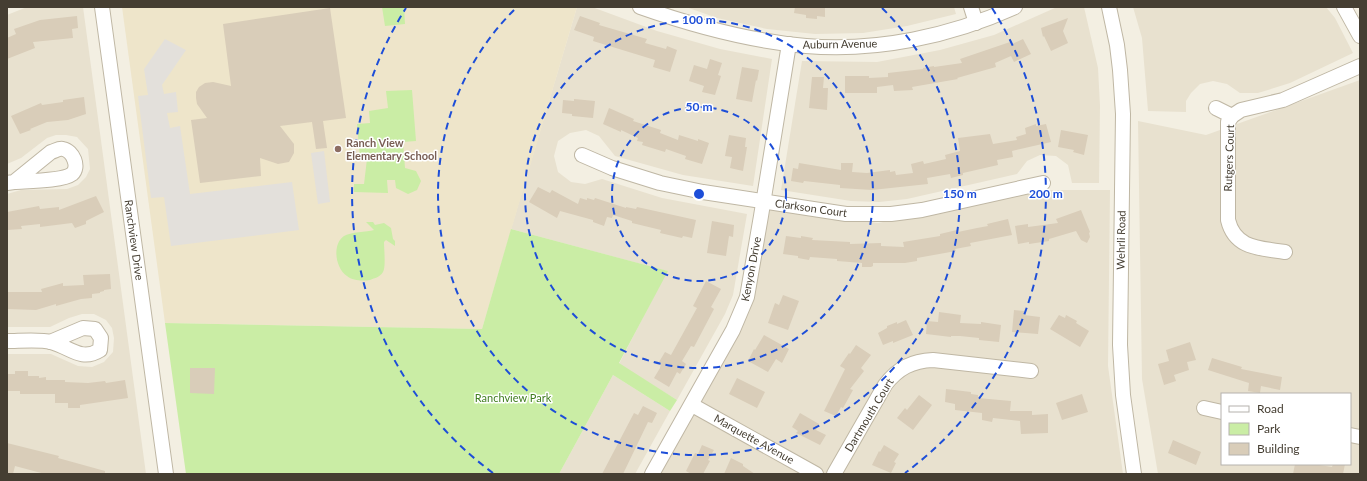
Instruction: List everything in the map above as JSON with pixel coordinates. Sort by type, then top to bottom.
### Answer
[{"type":"street","name":"Ranchview Drive","points":[[102,7],[166,474]]},
{"type":"street","name":"Auburn Avenue","points":[[640,7],[700,26],[754,39],[818,46],[881,44],[941,33],[976,23],[1016,7]]},
{"type":"street","points":[[971,7],[976,23]]},
{"type":"street","name":"Wehrli Road","points":[[1109,7],[1119,57],[1123,114],[1120,345],[1123,395],[1134,474]]},
{"type":"street","points":[[1344,7],[1360,36]]},
{"type":"street","name":"Kenyon Drive","points":[[652,474],[733,330],[743,308],[750,285],[789,44]]},
{"type":"street","name":"Rutgers Court","points":[[1285,252],[1246,245],[1237,238],[1230,227],[1228,220],[1228,122],[1232,116],[1241,110],[1284,100],[1360,66]]},
{"type":"street","points":[[1216,108],[1232,116]]},
{"type":"street","name":"Clarkson Court","points":[[582,155],[612,168],[660,183],[702,192],[846,214],[891,214],[922,210],[1043,183]]},
{"type":"street","points":[[7,341],[50,342]]},
{"type":"street","name":"Dartmouth Court","points":[[834,474],[885,385],[896,373],[908,365],[933,360],[1031,371]]},
{"type":"street","name":"Marquette Avenue","points":[[692,404],[816,474]]},
{"type":"street","points":[[1204,408],[1221,412]]},
{"type":"shaded area","points":[[27,7],[83,7],[146,474],[7,474],[7,354],[51,354],[78,366],[92,367],[104,362],[113,352],[114,338],[112,328],[106,320],[94,314],[82,314],[50,327],[7,327],[7,194],[21,190],[67,189],[78,185],[86,177],[90,169],[88,149],[77,137],[66,135],[56,135],[47,138],[21,158],[7,164],[7,15]]},
{"type":"shaded area","name":"Ranch View Elementary School","points":[[122,7],[577,7],[482,329],[165,323]]},
{"type":"shaded area","points":[[577,7],[592,7],[657,31],[720,49],[772,59],[753,186],[683,175],[615,156],[599,136],[586,130],[570,133],[558,141],[554,156],[558,172],[571,182],[585,184],[602,179],[662,198],[747,214],[733,295],[725,314],[677,400],[619,364],[667,271],[511,229]]},
{"type":"shaded area","points":[[686,7],[954,7],[956,14],[907,26],[863,33],[815,34],[767,29],[717,18]]},
{"type":"shaded area","points":[[1057,7],[1084,7],[1098,68],[1100,106],[1099,183],[1072,183],[1068,165],[1056,156],[1040,155],[1027,161],[1017,174],[907,199],[879,202],[851,201],[781,190],[802,61],[877,62],[940,50],[994,35]]},
{"type":"shaded area","points":[[1133,7],[1326,7],[1335,18],[1353,53],[1290,83],[1258,93],[1240,93],[1227,84],[1213,81],[1200,84],[1191,93],[1186,101],[1186,112],[1148,111],[1142,38]]},
{"type":"shaded area","points":[[165,39],[186,50],[162,85],[164,94],[176,92],[178,112],[167,113],[170,128],[180,126],[190,194],[292,182],[299,230],[171,246],[164,197],[151,198],[138,96],[148,95],[144,69]]},
{"type":"shaded area","points":[[1360,80],[1360,474],[1158,474],[1142,379],[1138,121],[1206,135]]},
{"type":"shaded area","points":[[324,151],[330,202],[318,204],[311,153]]},
{"type":"shaded area","points":[[1042,190],[1110,190],[1108,366],[1123,474],[659,474],[746,318],[768,209],[878,223]]},
{"type":"shaded area","points":[[613,375],[670,411],[635,474],[559,474]]},
{"type":"green space","points":[[382,7],[404,7],[405,24],[385,26]]},
{"type":"green space","points":[[412,90],[416,141],[403,142],[405,168],[416,171],[421,181],[417,190],[408,194],[396,188],[395,180],[387,180],[388,193],[354,192],[354,184],[364,184],[367,159],[360,158],[357,124],[370,123],[369,111],[388,108],[386,91]]},
{"type":"green space","points":[[366,222],[373,222],[375,225],[384,223],[391,228],[395,246],[386,240],[384,242],[385,258],[383,272],[380,275],[370,280],[352,279],[349,278],[340,268],[336,256],[338,244],[344,236],[374,230]]},
{"type":"green space","name":"Ranchview Park","points":[[511,229],[668,271],[619,363],[677,400],[670,411],[613,375],[559,474],[186,474],[165,323],[482,329]]},
{"type":"building","points":[[795,7],[825,7],[825,17],[817,16],[817,19],[806,18],[806,15],[794,13]]},
{"type":"building","points":[[330,8],[346,118],[323,121],[327,148],[316,149],[312,122],[280,126],[294,144],[294,153],[289,162],[278,164],[260,158],[261,176],[200,183],[191,120],[207,118],[197,104],[196,92],[199,87],[205,83],[213,82],[231,86],[223,24]]},
{"type":"building","points":[[77,16],[78,28],[72,29],[73,38],[33,42],[35,48],[7,59],[7,38],[16,34],[14,29],[40,20]]},
{"type":"building","points":[[580,16],[600,23],[599,25],[647,39],[645,43],[666,49],[667,46],[677,50],[670,72],[653,67],[655,60],[593,41],[594,37],[574,30]]},
{"type":"building","points":[[1068,18],[1063,31],[1068,43],[1051,51],[1044,36],[1043,37],[1041,28]]},
{"type":"building","points":[[1023,39],[1031,54],[1014,62],[1011,56],[995,63],[996,67],[957,78],[958,79],[912,87],[913,90],[894,91],[893,85],[877,87],[877,93],[845,93],[845,76],[869,76],[869,78],[888,77],[888,73],[962,63],[960,59],[1010,42],[1012,44]]},
{"type":"building","points":[[710,59],[722,63],[718,75],[721,76],[715,95],[702,92],[704,86],[689,81],[694,65],[707,69]]},
{"type":"building","points":[[742,67],[759,70],[752,102],[736,99]]},
{"type":"building","points":[[812,77],[824,77],[823,88],[828,88],[827,110],[809,108]]},
{"type":"building","points":[[84,97],[86,114],[68,120],[47,122],[20,134],[11,116],[41,103],[42,105]]},
{"type":"building","points":[[574,99],[595,101],[593,118],[572,116],[572,114],[562,113],[563,100],[574,101]]},
{"type":"building","points":[[609,108],[634,119],[633,121],[661,130],[660,133],[678,140],[679,135],[709,143],[702,164],[685,159],[686,156],[666,149],[665,152],[642,145],[643,142],[637,141],[638,138],[603,124]]},
{"type":"building","points":[[1036,124],[1036,126],[1046,124],[1051,142],[1012,151],[1013,157],[997,160],[998,165],[963,173],[963,175],[951,178],[950,174],[927,178],[928,184],[872,190],[840,188],[840,185],[791,181],[793,168],[798,169],[799,163],[841,170],[841,163],[853,163],[852,172],[867,173],[890,170],[890,172],[895,171],[896,175],[913,173],[911,164],[923,161],[924,164],[946,159],[945,155],[960,151],[958,138],[990,134],[993,144],[1017,140],[1016,137],[1026,134],[1025,128]]},
{"type":"building","points":[[1061,130],[1088,135],[1084,155],[1073,152],[1074,150],[1058,147]]},
{"type":"building","points":[[729,135],[746,138],[745,147],[747,147],[743,171],[730,168],[732,157],[725,156]]},
{"type":"building","points":[[538,187],[550,193],[552,190],[578,204],[580,198],[594,200],[595,198],[626,208],[636,209],[637,207],[696,220],[692,238],[683,236],[682,238],[660,233],[661,230],[632,223],[632,221],[613,215],[612,218],[607,217],[604,226],[593,222],[593,220],[560,211],[557,218],[529,202]]},
{"type":"building","points":[[96,196],[104,212],[86,221],[86,224],[75,228],[72,223],[40,227],[40,224],[21,226],[22,229],[7,230],[7,212],[39,206],[40,209],[59,207],[59,210]]},
{"type":"building","points":[[1081,210],[1090,232],[1090,237],[1087,243],[1081,240],[1076,231],[1049,239],[1049,241],[1018,244],[1015,226],[1028,224],[1028,227],[1058,223],[1056,219]]},
{"type":"building","points":[[1008,219],[1012,235],[970,243],[971,246],[955,249],[956,251],[917,258],[917,261],[905,263],[873,263],[873,266],[871,267],[862,267],[862,263],[810,257],[809,260],[798,258],[798,256],[783,254],[786,236],[801,238],[801,236],[813,238],[812,240],[850,242],[850,244],[881,243],[881,246],[904,247],[903,242],[940,236],[940,234],[957,230],[958,232],[988,226],[987,224]]},
{"type":"building","points":[[712,221],[734,225],[733,237],[729,236],[726,256],[707,253]]},
{"type":"building","points":[[110,274],[111,289],[92,294],[92,298],[81,299],[56,306],[56,304],[36,310],[7,309],[7,292],[42,292],[41,289],[63,283],[63,286],[84,285],[83,275]]},
{"type":"building","points":[[706,281],[721,289],[711,307],[714,309],[694,347],[691,346],[682,361],[686,364],[680,374],[677,372],[669,387],[654,378],[660,368],[661,363],[659,362],[665,352],[671,355],[697,308],[693,306]]},
{"type":"building","points":[[783,295],[799,301],[788,330],[768,323],[775,303],[779,305]]},
{"type":"building","points":[[1014,310],[1024,311],[1024,315],[1040,317],[1038,334],[1012,332]]},
{"type":"building","points":[[939,312],[961,315],[960,323],[981,324],[981,322],[1001,325],[999,342],[979,340],[979,338],[926,334],[927,321],[938,322]]},
{"type":"building","points":[[1059,315],[1065,318],[1066,315],[1077,321],[1076,323],[1089,331],[1080,347],[1050,329]]},
{"type":"building","points":[[906,320],[913,335],[893,343],[893,341],[883,345],[878,333],[887,328],[887,326]]},
{"type":"building","points":[[764,335],[789,349],[782,363],[776,359],[768,372],[748,361]]},
{"type":"building","points":[[1190,342],[1196,360],[1187,362],[1189,370],[1174,375],[1176,381],[1164,385],[1158,364],[1169,361],[1166,350]]},
{"type":"building","points":[[856,345],[871,355],[861,368],[864,371],[850,389],[853,390],[843,408],[841,407],[836,416],[824,411],[845,369],[840,366]]},
{"type":"building","points":[[1212,358],[1242,367],[1241,369],[1282,377],[1280,390],[1261,386],[1260,393],[1248,391],[1249,383],[1208,370]]},
{"type":"building","points":[[190,368],[215,368],[214,394],[190,393]]},
{"type":"building","points":[[15,371],[28,371],[28,376],[39,376],[39,378],[46,377],[46,380],[65,380],[65,382],[88,383],[105,381],[106,383],[125,380],[128,398],[80,405],[80,408],[68,408],[68,403],[55,403],[55,394],[20,394],[20,391],[7,391],[7,374],[15,374]]},
{"type":"building","points":[[737,378],[765,392],[757,408],[729,394]]},
{"type":"building","points":[[946,389],[971,392],[971,394],[978,395],[978,398],[1011,401],[1010,411],[1032,411],[1032,415],[1048,414],[1048,433],[1021,434],[1020,421],[993,418],[992,422],[982,420],[982,413],[955,410],[955,404],[945,402]]},
{"type":"building","points":[[1082,394],[1088,412],[1062,420],[1056,403]]},
{"type":"building","points":[[919,395],[932,405],[913,430],[897,418],[905,408],[907,410]]},
{"type":"building","points":[[643,406],[657,413],[652,423],[648,422],[623,474],[602,474],[634,413],[638,415]]},
{"type":"building","points":[[800,413],[819,424],[816,430],[826,435],[820,445],[796,433],[798,431],[792,427]]},
{"type":"building","points":[[1173,440],[1201,452],[1196,465],[1168,453]]},
{"type":"building","points":[[7,443],[59,456],[58,458],[105,471],[105,474],[45,474],[15,466],[13,474],[7,474]]},
{"type":"building","points":[[702,445],[714,450],[708,460],[710,461],[703,474],[691,474],[686,471],[695,453],[698,454]]},
{"type":"building","points":[[884,445],[899,454],[894,462],[896,463],[891,473],[872,465],[879,451],[880,452]]},
{"type":"building","points":[[731,458],[743,464],[743,466],[755,474],[724,474]]},
{"type":"building","points":[[1295,465],[1319,465],[1332,467],[1333,465],[1345,465],[1343,474],[1293,474]]},
{"type":"place","name":"Ranch View Elementary School","points":[[338,149]]}]
